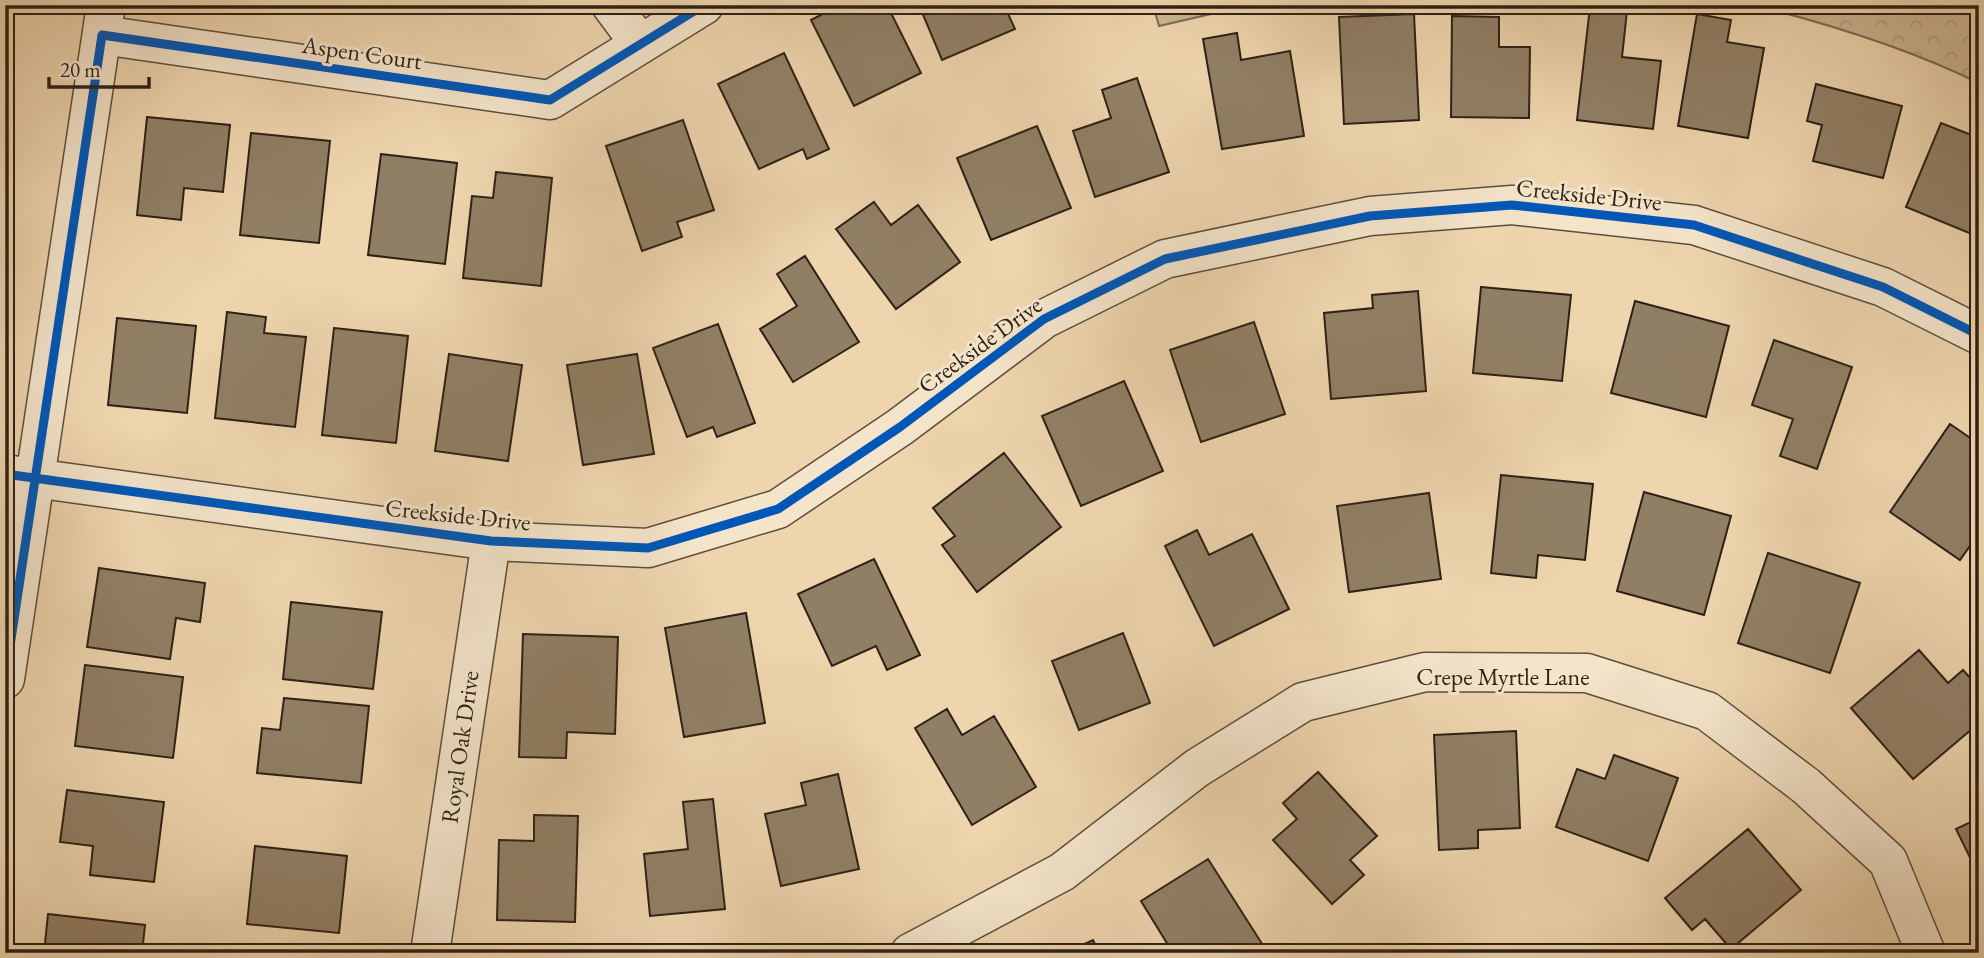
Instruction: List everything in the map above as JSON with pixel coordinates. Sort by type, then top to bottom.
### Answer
[{"type":"street","points":[[611,5],[640,44]]},
{"type":"street","name":"Aspen Court","points":[[5,679],[20,476],[104,20],[550,100],[704,5]]},
{"type":"street","name":"Creekside Drive","points":[[20,476],[491,541],[648,548],[778,509],[900,427],[1044,318],[1165,259],[1370,216],[1512,205],[1693,225],[1884,287],[1979,335]]},
{"type":"street","name":"Royal Oak Drive","points":[[430,953],[491,541]]},
{"type":"street","name":"Crepe Myrtle Lane","points":[[910,953],[1062,872],[1198,768],[1303,702],[1425,672],[1587,673],[1707,711],[1806,786],[1888,861],[1926,953]]},
{"type":"green space","points":[[1153,5],[1250,5],[1159,26]]},
{"type":"green space","points":[[1753,5],[1979,5],[1979,83],[1868,38]]},
{"type":"building","points":[[840,5],[887,5],[921,73],[854,106],[811,20]]},
{"type":"building","points":[[919,5],[1004,5],[1015,29],[942,60]]},
{"type":"building","points":[[1590,7],[1627,11],[1622,57],[1661,61],[1653,129],[1577,120]]},
{"type":"building","points":[[1414,14],[1419,120],[1344,124],[1339,17]]},
{"type":"building","points":[[1697,14],[1731,20],[1727,42],[1764,48],[1748,138],[1678,126]]},
{"type":"building","points":[[1452,16],[1499,17],[1499,47],[1530,47],[1529,118],[1451,117]]},
{"type":"building","points":[[1237,33],[1241,60],[1290,51],[1304,136],[1222,149],[1203,39]]},
{"type":"building","points":[[784,53],[829,149],[807,159],[803,149],[759,169],[718,84]]},
{"type":"building","points":[[1137,78],[1169,172],[1095,197],[1073,131],[1111,118],[1102,90]]},
{"type":"building","points":[[1816,84],[1902,106],[1883,178],[1813,161],[1822,125],[1807,121]]},
{"type":"building","points":[[147,117],[230,125],[223,192],[184,188],[181,220],[137,215]]},
{"type":"building","points":[[683,120],[714,210],[677,222],[682,237],[642,251],[606,146]]},
{"type":"building","points":[[1941,123],[1979,138],[1979,237],[1906,207]]},
{"type":"building","points":[[1037,126],[1071,208],[991,240],[957,158]]},
{"type":"building","points":[[251,133],[330,141],[319,243],[240,235]]},
{"type":"building","points":[[381,154],[457,163],[445,264],[368,255]]},
{"type":"building","points":[[496,172],[552,178],[541,286],[463,278],[472,196],[493,198]]},
{"type":"building","points":[[874,202],[891,225],[918,205],[960,262],[896,309],[836,229]]},
{"type":"building","points":[[805,256],[859,342],[793,382],[760,329],[797,306],[777,274]]},
{"type":"building","points":[[1481,287],[1571,295],[1562,381],[1473,373]]},
{"type":"building","points":[[1418,291],[1426,391],[1331,399],[1324,313],[1373,308],[1372,295]]},
{"type":"building","points":[[1635,301],[1729,326],[1706,417],[1611,393]]},
{"type":"building","points":[[227,312],[266,317],[264,333],[306,337],[295,427],[215,418]]},
{"type":"building","points":[[117,318],[196,326],[187,413],[108,405]]},
{"type":"building","points":[[1254,322],[1285,414],[1201,442],[1170,350]]},
{"type":"building","points":[[718,324],[755,423],[717,437],[713,427],[687,437],[653,348]]},
{"type":"building","points":[[334,328],[408,336],[396,443],[322,435]]},
{"type":"building","points":[[1774,340],[1852,367],[1817,469],[1780,456],[1793,419],[1752,405]]},
{"type":"building","points":[[449,354],[522,365],[508,461],[435,451]]},
{"type":"building","points":[[637,354],[654,454],[583,465],[567,365]]},
{"type":"building","points":[[1124,381],[1163,471],[1081,506],[1042,416]]},
{"type":"building","points":[[1950,424],[1979,444],[1979,533],[1960,560],[1890,512]]},
{"type":"building","points":[[1004,453],[1061,527],[977,592],[942,545],[955,536],[933,508]]},
{"type":"building","points":[[1501,475],[1593,484],[1585,560],[1538,555],[1536,578],[1491,573]]},
{"type":"building","points":[[1644,492],[1731,516],[1704,615],[1617,591]]},
{"type":"building","points":[[1429,493],[1441,579],[1349,592],[1337,506]]},
{"type":"building","points":[[1197,530],[1209,555],[1252,534],[1289,609],[1214,646],[1165,546]]},
{"type":"building","points":[[1768,553],[1860,583],[1830,673],[1738,643]]},
{"type":"building","points":[[874,559],[920,655],[887,670],[876,646],[832,666],[798,594]]},
{"type":"building","points":[[99,568],[205,583],[200,622],[176,618],[170,659],[87,647]]},
{"type":"building","points":[[291,602],[382,612],[373,689],[283,679]]},
{"type":"building","points":[[746,613],[765,723],[684,737],[665,628]]},
{"type":"building","points":[[1123,633],[1150,703],[1079,730],[1052,661]]},
{"type":"building","points":[[523,634],[618,637],[615,734],[567,732],[566,758],[519,757]]},
{"type":"building","points":[[1919,650],[1948,683],[1963,670],[1979,688],[1979,723],[1913,779],[1851,708]]},
{"type":"building","points":[[85,665],[183,677],[173,758],[75,746]]},
{"type":"building","points":[[284,698],[369,706],[361,783],[257,773],[262,728],[280,730]]},
{"type":"building","points":[[947,709],[962,735],[994,716],[1036,787],[972,825],[915,728]]},
{"type":"building","points":[[1516,731],[1520,828],[1478,830],[1478,848],[1439,850],[1434,735]]},
{"type":"building","points":[[1614,755],[1678,778],[1648,861],[1556,827],[1577,769],[1605,779]]},
{"type":"building","points":[[1318,772],[1377,836],[1350,860],[1364,875],[1332,904],[1273,840],[1297,819],[1283,803]]},
{"type":"building","points":[[838,774],[859,869],[781,886],[765,814],[806,805],[801,783]]},
{"type":"building","points":[[67,790],[164,802],[154,882],[90,875],[93,846],[60,842]]},
{"type":"building","points":[[713,799],[725,909],[650,916],[644,854],[688,849],[683,802]]},
{"type":"building","points":[[534,815],[578,816],[575,922],[497,920],[499,840],[534,841]]},
{"type":"building","points":[[1979,818],[1979,876],[1956,829]]},
{"type":"building","points":[[1748,829],[1801,890],[1731,949],[1705,919],[1692,930],[1665,898]]},
{"type":"building","points":[[255,846],[347,856],[339,933],[247,924]]},
{"type":"building","points":[[1208,859],[1266,950],[1262,953],[1173,953],[1141,901]]},
{"type":"building","points":[[48,914],[145,925],[142,953],[44,953]]},
{"type":"building","points":[[1093,940],[1099,953],[1064,953]]},
{"type":"marked path","points":[[1953,5],[1979,16]]},
{"type":"cycle path","points":[[5,679],[102,35],[550,100],[704,5]]},
{"type":"cycle path","points":[[5,474],[491,541],[648,548],[778,509],[900,427],[1044,319],[1165,259],[1370,216],[1512,205],[1694,225],[1883,287],[1979,335]]}]
